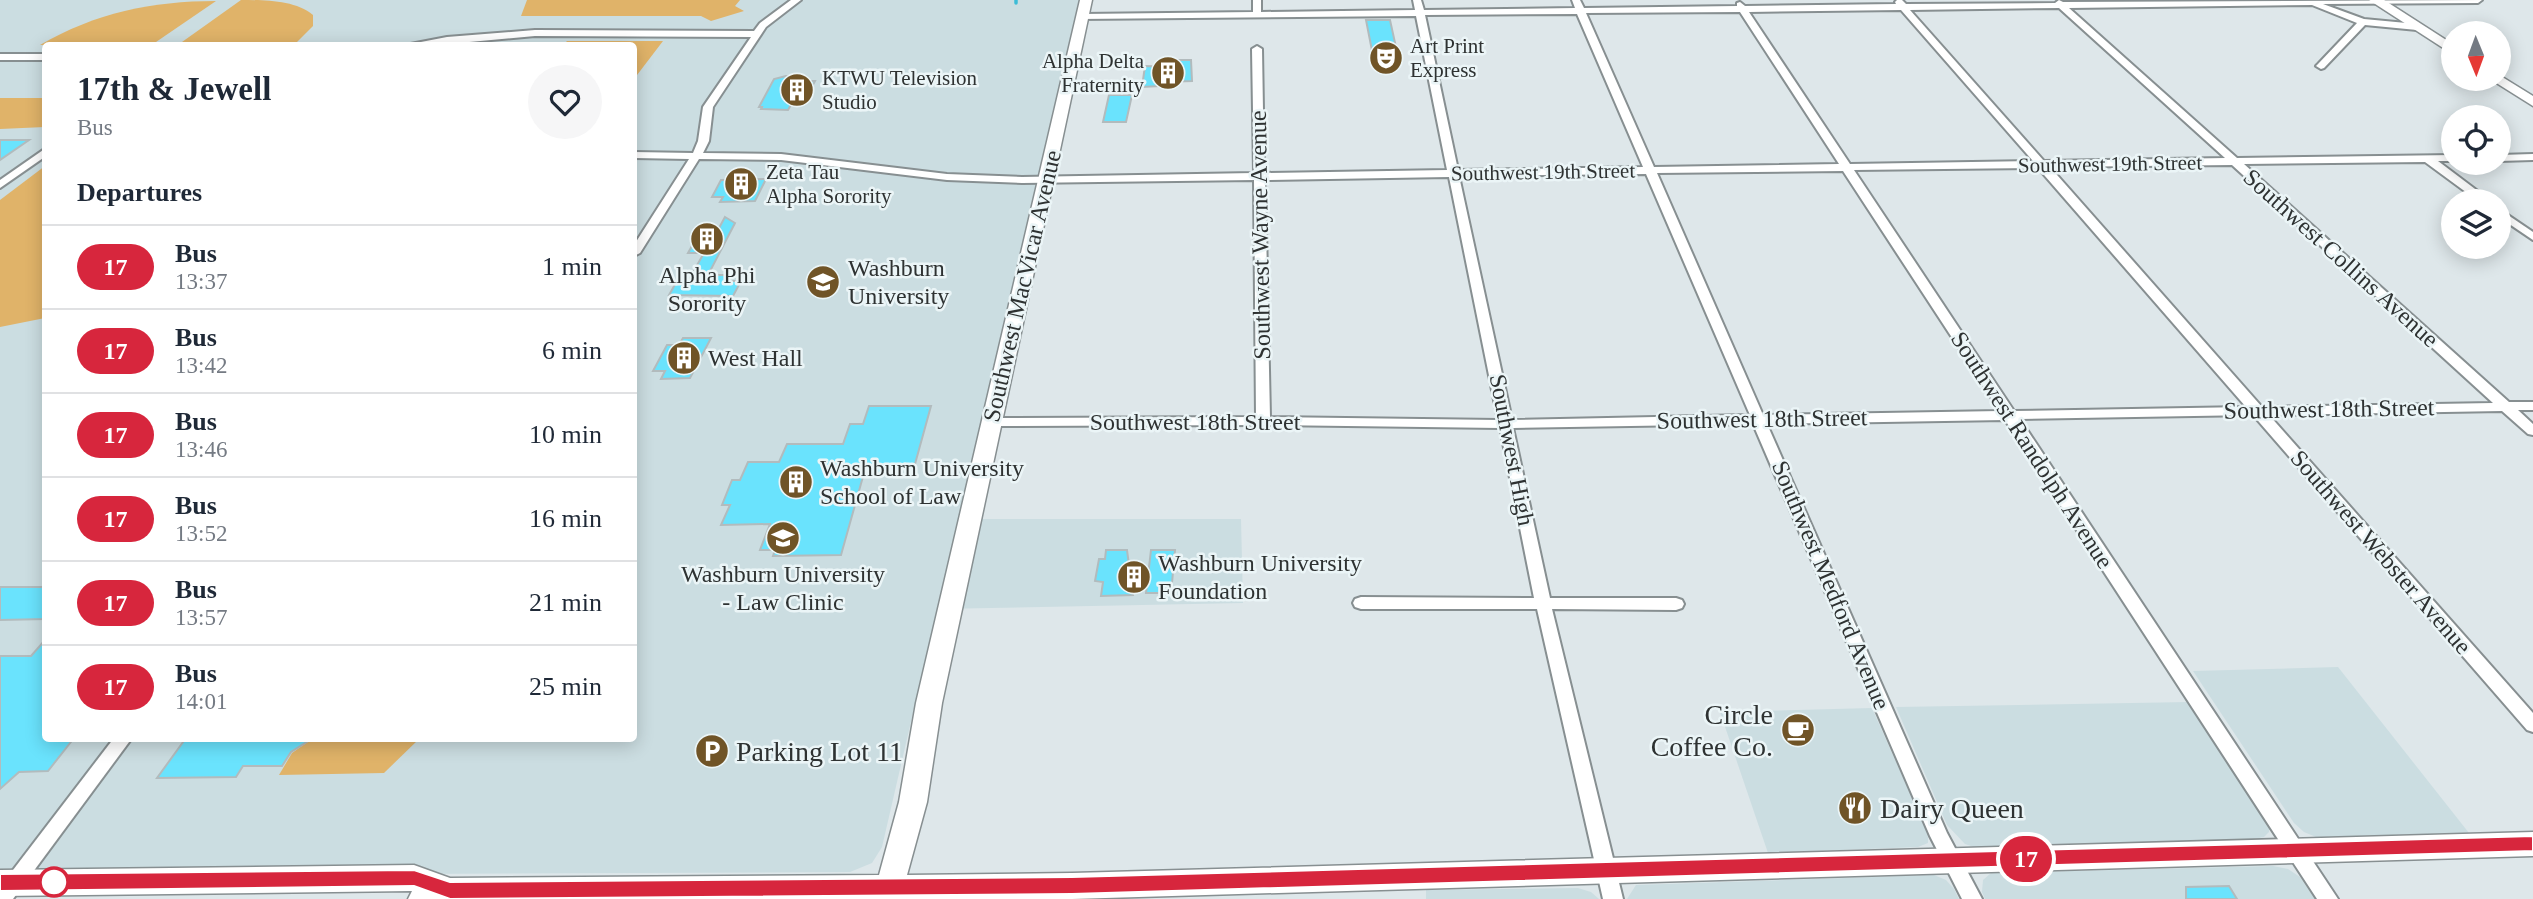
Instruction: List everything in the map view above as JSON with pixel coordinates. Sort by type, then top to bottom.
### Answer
[{"type":"main road","points":[[2377,1],[2441,43]]},
{"type":"main road","name":"Southwest MacVicar Avenue","points":[[887,893],[898,862],[916,783],[929,704],[1084,8]]},
{"type":"main road","points":[[2511,88],[2533,102]]},
{"type":"main road","points":[[6,888],[414,878],[440,896],[887,893],[1072,886],[1255,889],[1607,870],[2533,844]]},
{"type":"street","points":[[637,248],[697,155],[706,134],[705,116],[708,107],[766,21],[797,0]]},
{"type":"street","points":[[1257,0],[1257,15]]},
{"type":"street","name":"Southwest Medford Avenue","points":[[1576,0],[1760,419],[1922,798],[1972,899]]},
{"type":"street","points":[[1084,8],[1257,15],[1418,7],[1581,12],[1740,5],[2478,0]]},
{"type":"street","points":[[2311,1],[2363,22],[2417,27]]},
{"type":"street","name":"Southwest Collins Avenue","points":[[2058,3],[2533,431]]},
{"type":"street","name":"Southwest Webster Avenue","points":[[1900,4],[2533,725]]},
{"type":"street","name":"Southwest Randolph Avenue","points":[[1740,5],[2328,899]]},
{"type":"street","name":"Southwest High","points":[[1418,7],[1543,603],[1613,899]]},
{"type":"street","points":[[2321,66],[2363,22]]},
{"type":"street","points":[[427,42],[499,34],[756,34]]},
{"type":"street","name":"Southwest Wayne Avenue","points":[[1257,49],[1263,421]]},
{"type":"street","points":[[0,57],[42,57]]},
{"type":"street","points":[[0,185],[42,154]]},
{"type":"street","name":"Southwest 19th Street","points":[[637,155],[781,156],[947,177],[1046,180],[2441,158]]},
{"type":"street","points":[[2511,158],[2533,157]]},
{"type":"street","points":[[2428,159],[2469,189]]},
{"type":"street","points":[[2511,221],[2533,237]]},
{"type":"street","name":"Southwest 18th Street","points":[[992,422],[1507,424],[2533,406]]},
{"type":"street","points":[[1361,603],[1676,604]]},
{"type":"street","points":[[6,888],[121,742]]},
{"type":"shaded area","name":"Washburn University","points":[[0,0],[1079,0],[958,519],[1241,519],[1243,603],[937,609],[882,847],[872,863],[850,872],[0,876]]},
{"type":"shaded area","points":[[241,0],[279,2],[297,6],[313,15],[313,26],[297,42],[182,42]]},
{"type":"shaded area","points":[[527,0],[740,0],[735,6],[744,11],[711,21],[701,16],[521,16]]},
{"type":"shaded area","points":[[216,1],[156,42],[46,42],[103,17],[147,6]]},
{"type":"shaded area","points":[[663,41],[637,75],[637,42],[566,42]]},
{"type":"shaded area","points":[[0,98],[42,98],[42,127],[0,129]]},
{"type":"shaded area","points":[[42,168],[42,319],[0,327],[0,200]]},
{"type":"shaded area","points":[[2338,667],[2469,833],[2316,837],[2304,832],[2294,823],[2193,671]]},
{"type":"shaded area","points":[[2189,702],[2269,824],[2269,832],[2264,837],[2250,840],[1977,848],[1965,844],[1947,825],[1896,707]]},
{"type":"shaded area","points":[[1872,708],[1928,834],[1928,843],[1918,847],[1768,853],[1720,712]]},
{"type":"shaded area","points":[[308,742],[416,742],[384,773],[279,775],[292,753]]},
{"type":"shaded area","points":[[2273,866],[2288,869],[2300,877],[2315,899],[1985,899],[1982,892],[1983,880],[1991,873]]},
{"type":"shaded area","points":[[1934,875],[1946,880],[1959,899],[1627,899],[1636,885]]},
{"type":"shaded area","points":[[1578,888],[1591,892],[1599,899],[1426,899],[1426,890]]},
{"type":"building","points":[[1366,20],[1390,20],[1399,61],[1374,61]]},
{"type":"building","name":"Alpha Delta Fraternity","points":[[1174,60],[1191,60],[1192,81],[1161,82],[1160,86],[1142,87],[1145,66],[1174,67]]},
{"type":"building","name":"KTWU Television Studio","points":[[805,76],[802,81],[815,81],[807,96],[796,96],[788,110],[761,109],[762,107],[759,107],[774,79]]},
{"type":"building","points":[[1109,95],[1132,95],[1126,122],[1103,122]]},
{"type":"building","points":[[0,140],[29,140],[0,160]]},
{"type":"building","name":"Zeta Tau Alpha Sorority","points":[[766,179],[755,201],[720,202],[723,197],[712,197],[721,180]]},
{"type":"building","points":[[725,217],[735,223],[708,275],[732,275],[729,281],[741,281],[733,296],[669,295],[677,281],[688,281],[704,253],[688,253],[702,228],[719,228]]},
{"type":"building","name":"West Hall","points":[[683,338],[711,338],[690,378],[661,379],[665,371],[653,371],[667,345],[679,345]]},
{"type":"building","name":"Washburn University School of Law","points":[[869,406],[931,406],[915,464],[900,464],[897,473],[864,473],[841,555],[773,556],[775,550],[760,550],[770,524],[721,525],[730,505],[722,505],[732,480],[740,480],[748,462],[779,462],[787,444],[843,444],[850,424],[863,424]]},
{"type":"building","points":[[1106,550],[1127,550],[1133,595],[1101,596],[1103,582],[1095,581],[1099,559],[1105,559]]},
{"type":"building","points":[[1151,550],[1175,550],[1172,583],[1166,584],[1166,593],[1146,593]]},
{"type":"building","points":[[0,587],[42,587],[42,619],[0,620]]},
{"type":"building","points":[[42,644],[42,742],[71,742],[48,771],[19,772],[0,789],[0,656],[31,656]]},
{"type":"building","points":[[183,742],[307,742],[291,752],[282,766],[243,766],[236,777],[157,778]]},
{"type":"building","points":[[2229,886],[2237,899],[2186,899],[2186,887]]},
{"type":"bus line","name":"17","points":[[0,883],[414,878],[450,891],[1072,886],[2533,844]]},
{"type":"place","name":"Art Print Express","points":[[1386,58]]},
{"type":"place","name":"Alpha Delta Fraternity","points":[[1168,73]]},
{"type":"place","name":"KTWU Television Studio","points":[[797,90]]},
{"type":"place","name":"Zeta Tau Alpha Sorority","points":[[741,184]]},
{"type":"place","name":"Alpha Phi Sorority","points":[[707,239]]},
{"type":"place","name":"Washburn University","points":[[823,282]]},
{"type":"place","name":"West Hall","points":[[684,358]]},
{"type":"place","name":"Washburn University School of Law","points":[[796,482]]},
{"type":"place","name":"Washburn University - Law Clinic","points":[[783,538]]},
{"type":"place","name":"Washburn University Foundation","points":[[1134,577]]},
{"type":"place","name":"Circle Coffee Co.","points":[[1798,730]]},
{"type":"place","name":"Parking Lot 11","points":[[712,751]]},
{"type":"place","name":"Dairy Queen","points":[[1855,808]]}]
